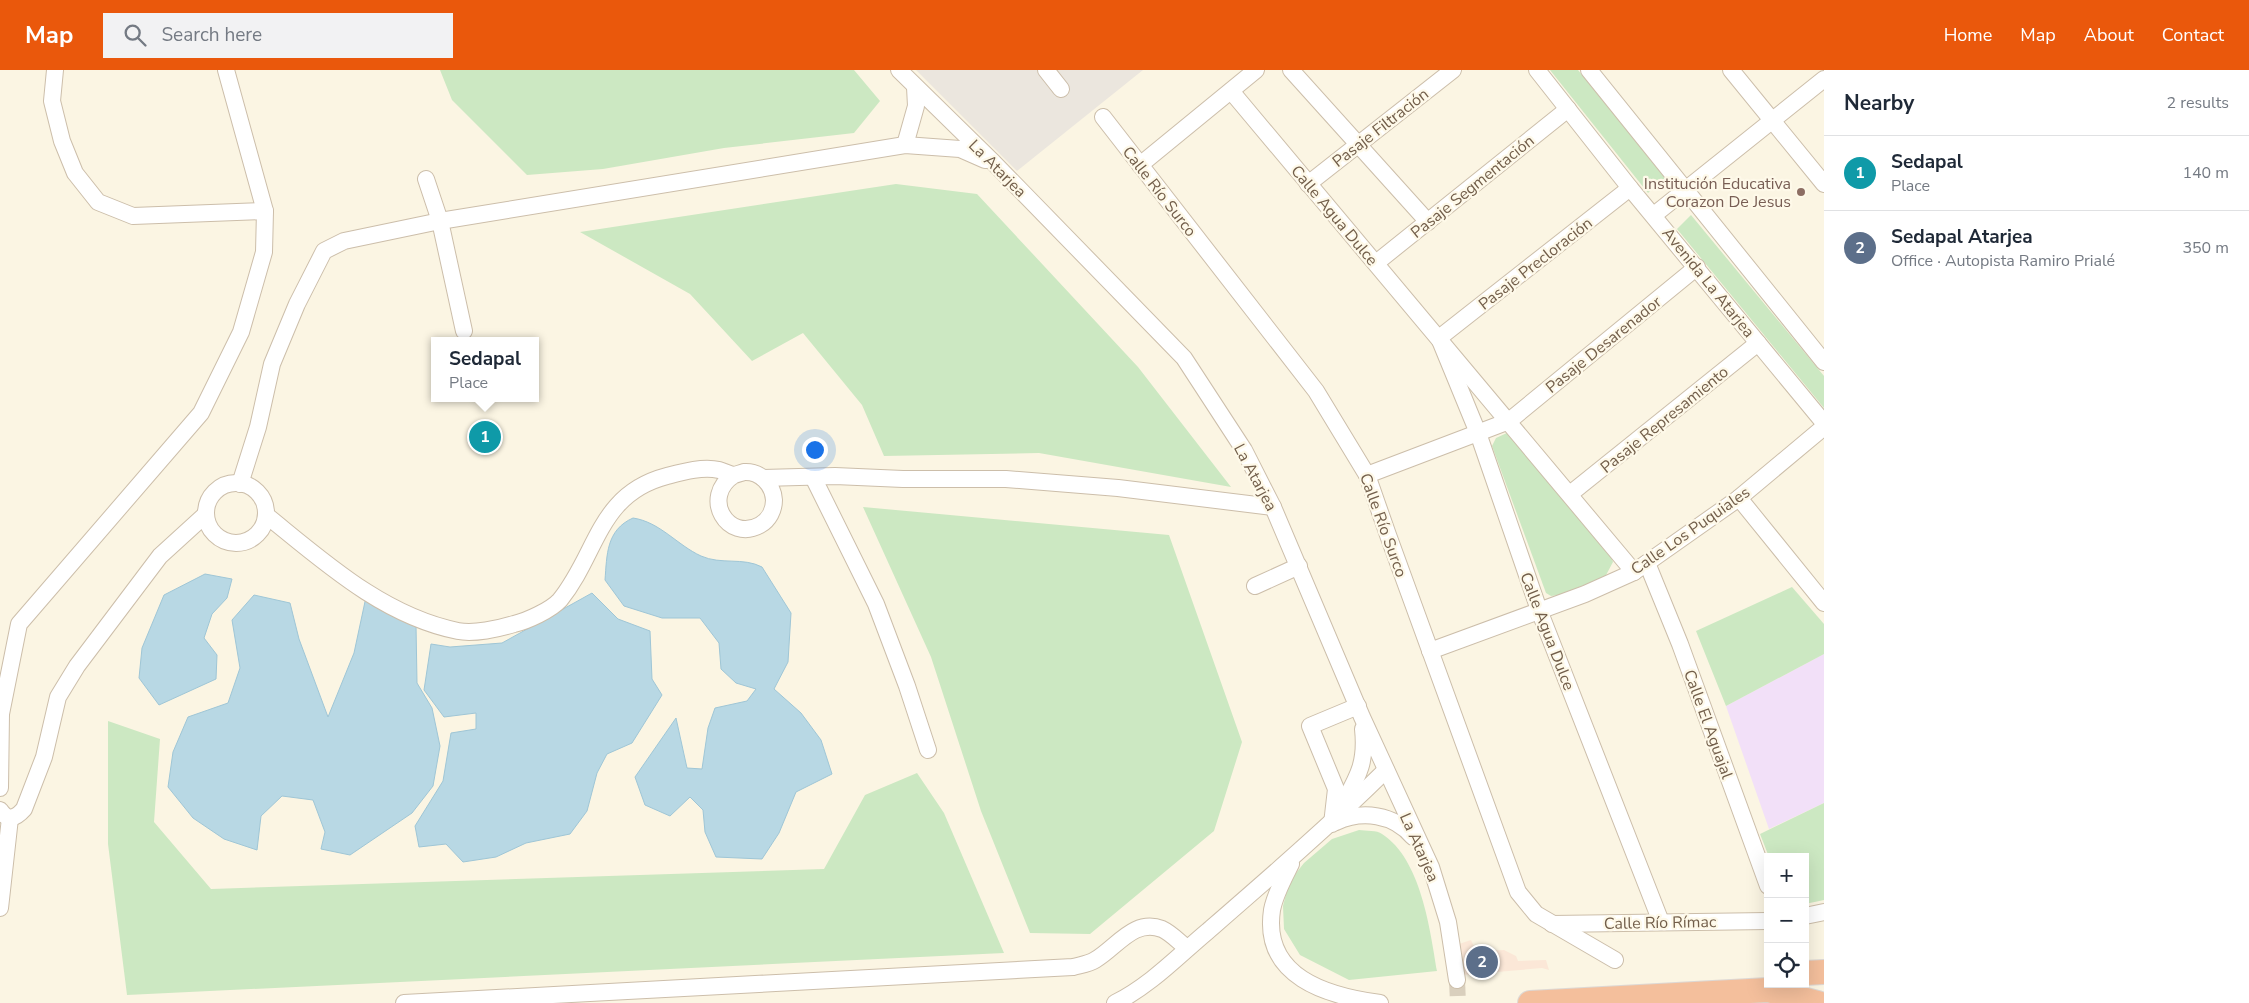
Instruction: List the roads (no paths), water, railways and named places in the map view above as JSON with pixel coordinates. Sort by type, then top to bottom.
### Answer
[{"type":"highway","points":[[1809,973],[1824,972]]},
{"type":"highway","points":[[1566,1002],[1594,987],[1630,980],[1764,976]]},
{"type":"highway","points":[[1530,1003],[1768,990],[1818,1003]]},
{"type":"street","points":[[55,70],[52,101],[62,141],[75,173],[98,202],[133,216],[265,211]]},
{"type":"street","points":[[0,788],[1,714],[19,624],[201,413],[241,332],[264,252],[265,211],[226,70]]},
{"type":"street","name":"La Atarjea","points":[[899,70],[994,163],[1184,358],[1244,450],[1273,507],[1360,711],[1431,867],[1450,931],[1457,980]]},
{"type":"street","points":[[1046,70],[1060,89]]},
{"type":"street","points":[[1140,165],[1256,70]]},
{"type":"street","points":[[1291,70],[1428,222]]},
{"type":"street","name":"Pasaje Filtración","points":[[1308,184],[1452,70]]},
{"type":"street","name":"Avenida La Atarjea","points":[[1537,70],[1630,188],[1697,267],[1824,424]]},
{"type":"street","points":[[1589,70],[1824,362]]},
{"type":"street","points":[[1731,70],[1824,184]]},
{"type":"street","points":[[1654,215],[1824,79]]},
{"type":"street","points":[[905,145],[916,106],[915,87]]},
{"type":"street","name":"Calle Agua Dulce","points":[[1231,91],[1634,572]]},
{"type":"street","name":"Pasaje Segmentación","points":[[1376,263],[1568,109]]},
{"type":"street","name":"Calle Río Surco","points":[[1103,117],[1316,391],[1367,475],[1518,892],[1536,914],[1615,960]]},
{"type":"street","points":[[240,484],[258,427],[272,364],[297,304],[324,251],[344,241],[440,221],[905,145],[960,149],[994,163]]},
{"type":"street","points":[[426,179],[440,221],[464,331]]},
{"type":"street","name":"Pasaje Precloración","points":[[1439,338],[1630,188]]},
{"type":"street","name":"Pasaje Desarenador","points":[[1367,475],[1509,421],[1697,267]]},
{"type":"street","name":"Calle Agua Dulce","points":[[1439,338],[1478,433],[1539,610],[1661,922]]},
{"type":"street","name":"Pasaje Represamiento","points":[[1570,494],[1758,343]]},
{"type":"street","name":"Calle Los Puquiales","points":[[1430,652],[1585,594],[1634,572],[1739,498],[1824,427]]},
{"type":"street","points":[[266,515],[345,578],[418,619],[459,631],[500,628],[528,620],[559,601],[608,514],[624,498],[639,488],[665,476],[689,470],[717,469],[734,475]]},
{"type":"street","points":[[764,478],[773,493],[772,511],[760,524],[743,528],[727,520],[718,505],[721,487],[734,475],[744,472],[764,478],[1006,479],[1118,488],[1273,507]]},
{"type":"street","points":[[813,477],[876,604],[907,686],[928,750]]},
{"type":"street","points":[[240,484],[251,488],[259,495],[264,504],[266,515],[262,528],[254,538],[242,543],[229,543],[217,537],[209,527],[206,515],[208,502],[215,491],[227,485],[240,484]]},
{"type":"street","points":[[1739,498],[1824,603]]},
{"type":"street","points":[[0,908],[5,814],[18,816],[24,809],[44,757],[58,697],[77,666],[160,556],[206,515]]},
{"type":"street","name":"Calle El Aguajal","points":[[1647,563],[1680,644],[1764,875]]},
{"type":"street","points":[[1255,586],[1299,566]]},
{"type":"street","points":[[1360,711],[1365,750],[1362,766],[1332,824],[1336,789],[1310,726],[1360,711]]},
{"type":"street","points":[[1116,1003],[1155,979],[1187,948],[1332,824],[1386,770]]},
{"type":"street","points":[[1332,824],[1346,817],[1372,815],[1397,823],[1408,830],[1418,842]]},
{"type":"street","points":[[1294,857],[1272,909],[1272,935],[1280,958],[1288,968],[1312,985],[1344,996],[1380,1003]]},
{"type":"street","points":[[1809,915],[1824,912]]},
{"type":"street","name":"Calle Río Rímac","points":[[1552,924],[1764,921]]},
{"type":"street","points":[[404,1003],[1073,967],[1094,961],[1134,930],[1143,926],[1153,926],[1164,930],[1187,948]]},
{"type":"water","points":[[633,518],[652,524],[701,556],[716,560],[747,562],[762,567],[791,613],[788,662],[774,689],[801,713],[821,740],[832,774],[796,792],[779,833],[762,859],[716,857],[705,832],[703,810],[690,797],[670,816],[645,805],[635,777],[676,718],[687,768],[702,769],[708,728],[715,708],[747,701],[756,689],[736,683],[721,669],[719,643],[700,618],[662,618],[624,606],[605,580],[608,553],[613,536],[624,523]]},
{"type":"water","points":[[205,574],[232,579],[227,598],[212,614],[204,638],[217,655],[216,679],[159,705],[139,678],[142,648],[164,595]]},
{"type":"water","points":[[592,593],[618,619],[650,631],[652,679],[662,695],[632,743],[607,754],[597,773],[587,811],[570,834],[526,843],[496,857],[463,862],[446,844],[419,847],[415,826],[443,781],[451,733],[476,729],[476,713],[444,717],[424,690],[431,644],[450,647],[502,643]]},
{"type":"water","points":[[254,595],[290,603],[299,639],[328,717],[354,653],[366,597],[416,625],[417,683],[432,708],[440,746],[433,786],[412,813],[350,855],[321,849],[325,832],[313,800],[282,796],[261,816],[257,850],[224,839],[193,818],[168,787],[173,752],[188,717],[228,703],[240,668],[232,620]]},
{"type":"tunnel","points":[[1457,980],[1458,1003]]},
{"type":"place","name":"Institución Educativa Corazon De Jesus","points":[[1801,192]]},
{"type":"place","name":"Sedapal","points":[[485,437]]},
{"type":"place","name":"Sedapal Atarjea","points":[[1482,962]]}]
